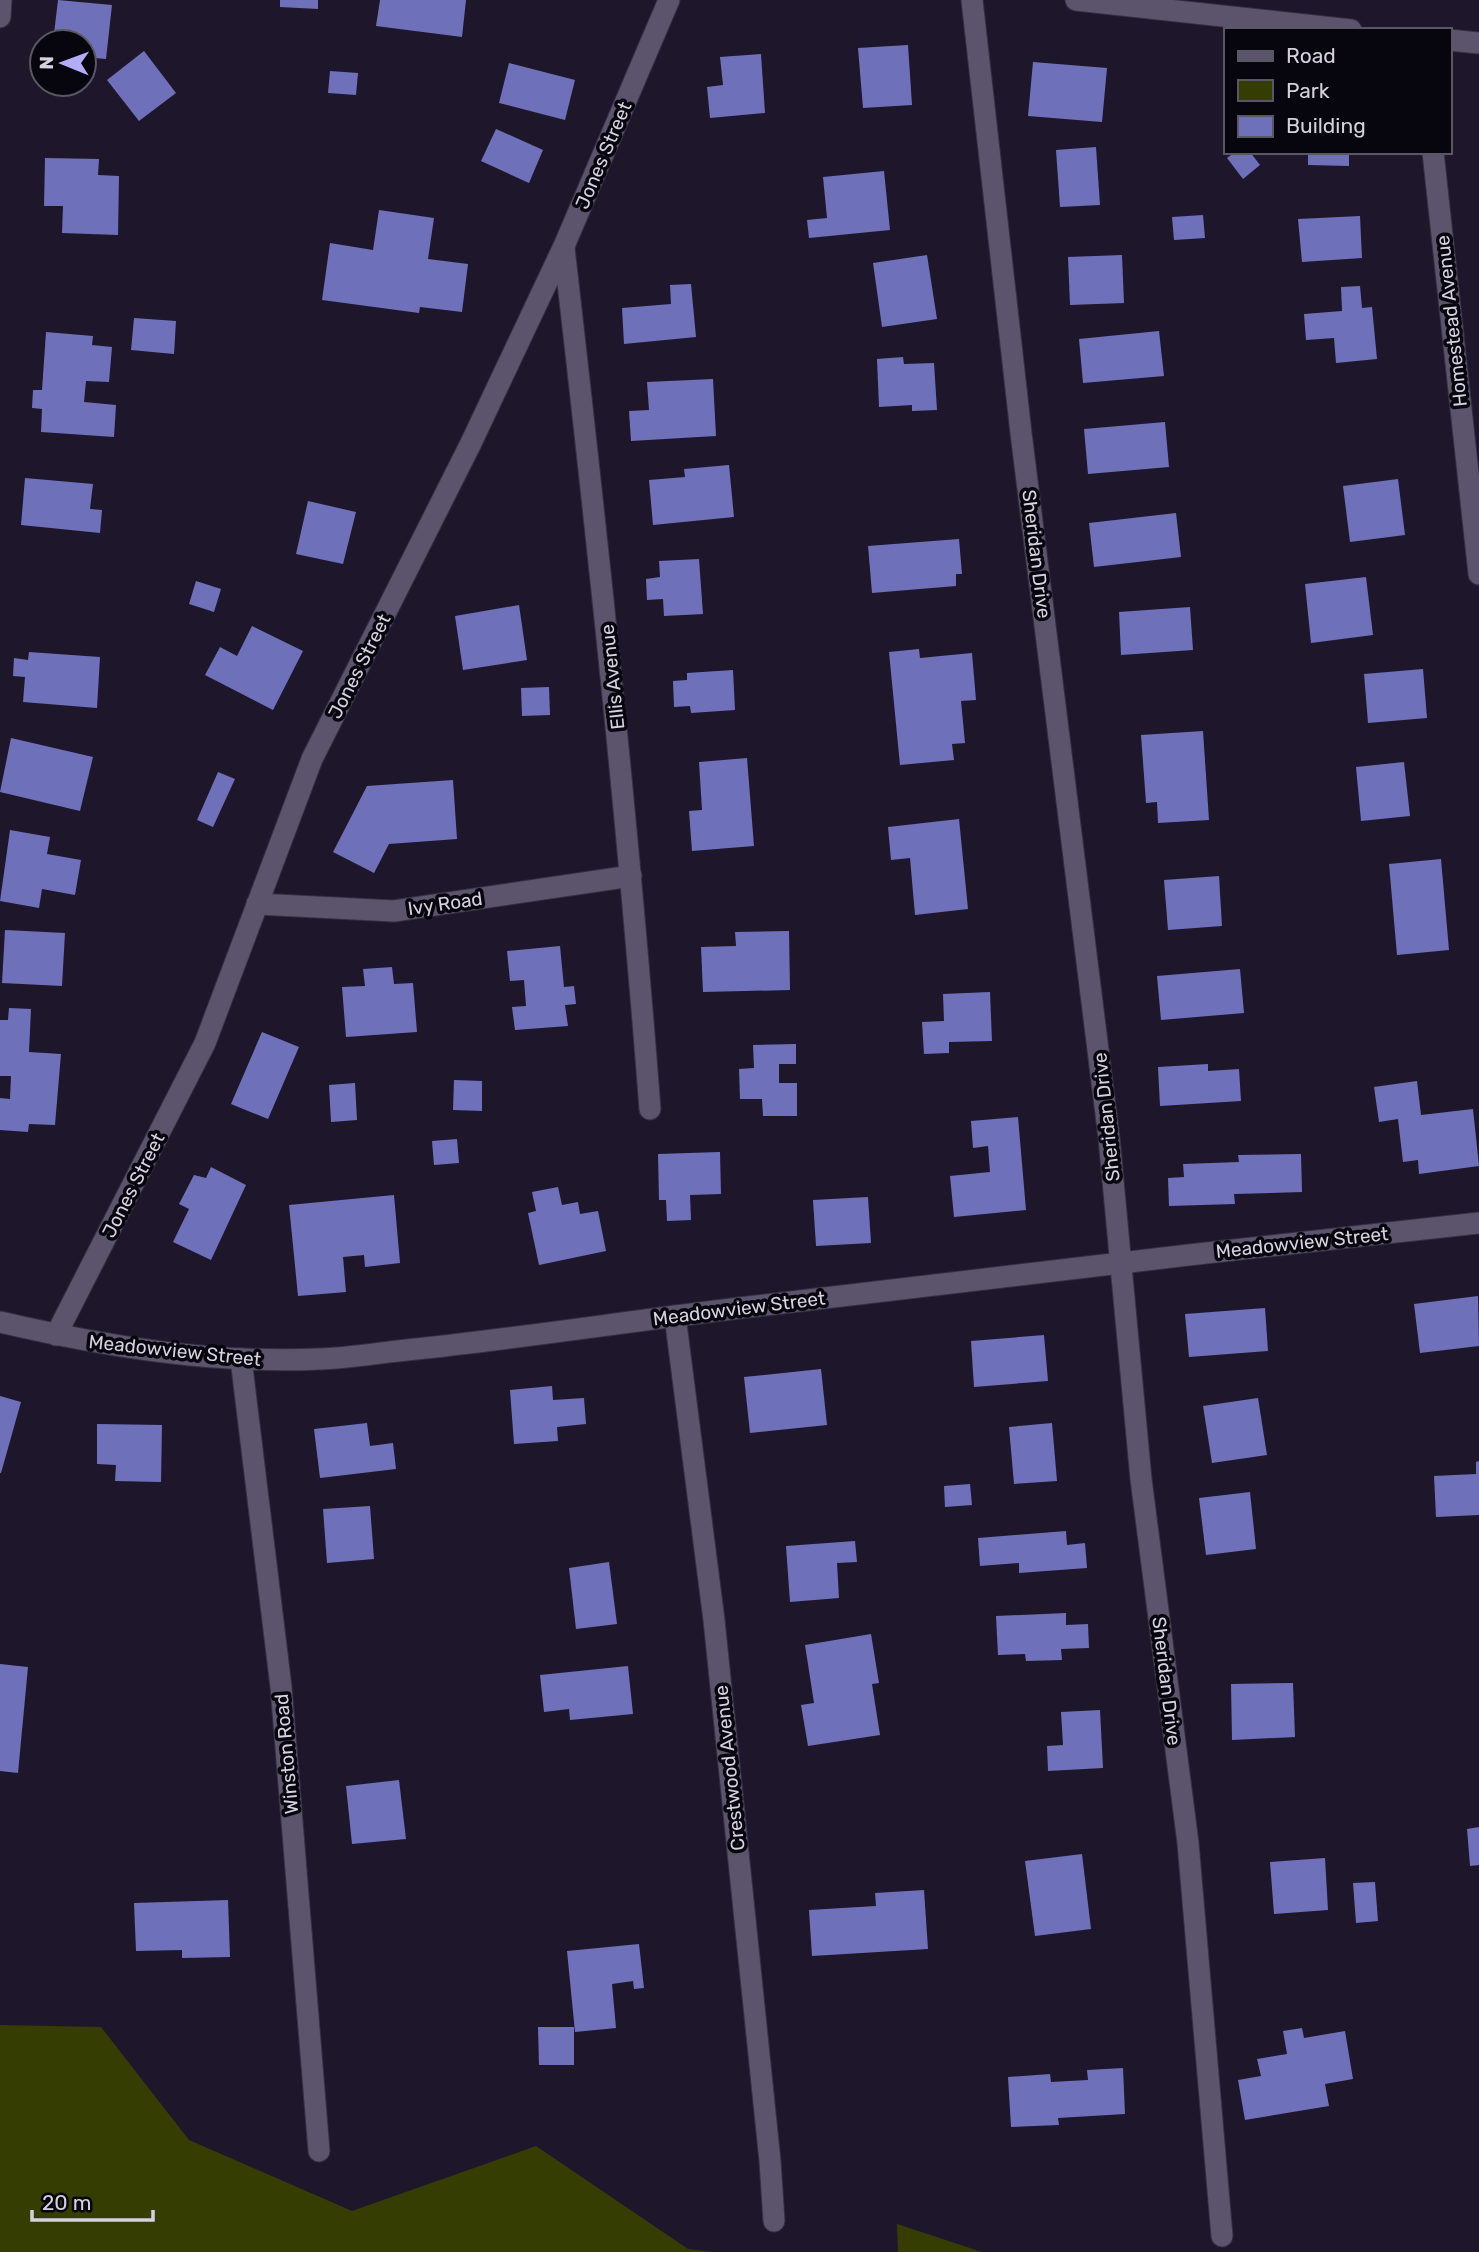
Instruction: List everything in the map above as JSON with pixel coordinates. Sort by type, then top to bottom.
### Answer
[{"type":"street","points":[[0,18],[1,0]]},
{"type":"street","name":"Jones Street","points":[[56,1335],[205,1043],[312,759],[471,443],[564,246],[669,0]]},
{"type":"street","name":"Sheridan Drive","points":[[972,0],[1021,433],[1109,1138],[1141,1479],[1188,1843],[1222,2236]]},
{"type":"street","points":[[1076,0],[1333,28]]},
{"type":"street","points":[[1451,40],[1479,43]]},
{"type":"street","name":"Homestead Avenue","points":[[1433,154],[1479,574]]},
{"type":"street","name":"Ellis Avenue","points":[[564,246],[605,607],[650,1109]]},
{"type":"street","name":"Ivy Road","points":[[257,904],[394,911],[631,876]]},
{"type":"street","name":"Meadowview Street","points":[[0,1322],[76,1340],[183,1354],[241,1359],[319,1359],[467,1344],[675,1315],[1121,1262],[1479,1223]]},
{"type":"street","name":"Crestwood Avenue","points":[[675,1315],[715,1620],[774,2221]]},
{"type":"street","name":"Winston Road","points":[[241,1359],[281,1687],[319,2151]]},
{"type":"green space","points":[[0,2025],[101,2027],[189,2140],[352,2211],[536,2146],[688,2249],[714,2252],[0,2252]]},
{"type":"green space","points":[[897,2224],[982,2252],[898,2252]]},
{"type":"building","points":[[58,0],[112,5],[106,59],[98,58],[98,28],[55,28]]},
{"type":"building","points":[[280,0],[318,0],[318,9],[280,7]]},
{"type":"building","points":[[380,0],[466,0],[462,37],[376,26]]},
{"type":"building","points":[[908,45],[912,105],[863,108],[858,48]]},
{"type":"building","points":[[144,51],[176,93],[139,121],[107,80]]},
{"type":"building","points":[[761,54],[765,113],[710,118],[707,87],[723,85],[720,57]]},
{"type":"building","points":[[1033,62],[1107,68],[1102,122],[1028,116]]},
{"type":"building","points":[[509,63],[575,80],[565,120],[499,103]]},
{"type":"building","points":[[330,71],[358,73],[356,95],[328,93]]},
{"type":"building","points":[[496,129],[543,150],[529,183],[481,161]]},
{"type":"building","points":[[1096,147],[1100,205],[1060,207],[1056,150]]},
{"type":"building","points":[[1232,154],[1252,154],[1260,165],[1243,179],[1227,158]]},
{"type":"building","points":[[1308,154],[1349,154],[1349,166],[1308,165]]},
{"type":"building","points":[[45,158],[99,159],[98,175],[119,176],[118,235],[62,233],[63,206],[44,206]]},
{"type":"building","points":[[884,171],[890,230],[809,238],[807,220],[827,218],[823,177]]},
{"type":"building","points":[[379,210],[434,218],[428,259],[468,264],[462,312],[420,307],[419,313],[322,300],[330,243],[373,250]]},
{"type":"building","points":[[1203,215],[1205,238],[1174,240],[1172,217]]},
{"type":"building","points":[[1360,216],[1362,258],[1302,262],[1298,219]]},
{"type":"building","points":[[927,255],[937,319],[882,327],[873,263]]},
{"type":"building","points":[[1122,255],[1124,303],[1070,305],[1068,257]]},
{"type":"building","points":[[691,284],[696,337],[624,344],[622,308],[671,304],[670,285]]},
{"type":"building","points":[[1360,286],[1362,308],[1372,307],[1377,359],[1336,363],[1334,338],[1306,340],[1304,314],[1342,311],[1341,287]]},
{"type":"building","points":[[134,318],[176,321],[174,354],[131,350]]},
{"type":"building","points":[[1159,331],[1164,376],[1083,383],[1079,339]]},
{"type":"building","points":[[46,332],[93,336],[92,345],[112,347],[109,382],[86,381],[84,402],[116,405],[114,437],[41,432],[42,409],[32,408],[33,390],[42,390]]},
{"type":"building","points":[[903,357],[904,364],[934,363],[937,410],[912,411],[912,405],[879,407],[877,359]]},
{"type":"building","points":[[713,379],[716,436],[631,441],[629,411],[649,410],[647,382]]},
{"type":"building","points":[[1165,422],[1169,467],[1088,474],[1084,429]]},
{"type":"building","points":[[729,465],[734,517],[653,525],[649,480],[685,477],[684,469]]},
{"type":"building","points":[[25,478],[93,484],[90,509],[102,510],[100,533],[21,525]]},
{"type":"building","points":[[1398,479],[1405,535],[1350,542],[1343,486]]},
{"type":"building","points":[[308,501],[356,512],[343,564],[296,554]]},
{"type":"building","points":[[1176,513],[1181,557],[1094,567],[1089,523]]},
{"type":"building","points":[[959,539],[962,574],[956,574],[956,586],[872,593],[868,546]]},
{"type":"building","points":[[699,559],[703,614],[664,616],[663,599],[647,600],[646,579],[660,577],[659,561]]},
{"type":"building","points":[[1366,577],[1373,635],[1311,643],[1305,584]]},
{"type":"building","points":[[196,581],[221,589],[214,612],[189,604]]},
{"type":"building","points":[[519,605],[527,660],[463,670],[455,616]]},
{"type":"building","points":[[1190,607],[1193,650],[1121,655],[1119,612]]},
{"type":"building","points":[[252,626],[303,651],[273,710],[205,675],[220,647],[237,656]]},
{"type":"building","points":[[919,649],[920,658],[972,653],[976,700],[961,701],[965,743],[952,744],[954,760],[900,765],[889,652]]},
{"type":"building","points":[[29,652],[100,657],[97,708],[23,702],[25,677],[13,676],[14,658],[28,660]]},
{"type":"building","points":[[1423,669],[1427,718],[1368,723],[1364,674]]},
{"type":"building","points":[[733,670],[735,710],[691,713],[690,706],[674,707],[673,681],[687,680],[687,673]]},
{"type":"building","points":[[549,687],[550,715],[522,716],[521,688]]},
{"type":"building","points":[[1203,731],[1209,820],[1158,823],[1157,802],[1146,803],[1141,735]]},
{"type":"building","points":[[11,738],[93,757],[80,811],[0,792]]},
{"type":"building","points":[[747,758],[754,846],[692,851],[689,811],[702,810],[699,762]]},
{"type":"building","points":[[1404,762],[1410,816],[1361,821],[1356,767]]},
{"type":"building","points":[[218,772],[235,779],[213,827],[197,820]]},
{"type":"building","points":[[453,780],[457,839],[389,844],[374,873],[333,852],[367,786]]},
{"type":"building","points":[[959,819],[968,909],[915,915],[910,858],[891,860],[888,827]]},
{"type":"building","points":[[10,830],[50,837],[47,854],[81,860],[75,895],[42,889],[39,908],[0,901]]},
{"type":"building","points":[[1441,859],[1449,950],[1397,955],[1389,864]]},
{"type":"building","points":[[1219,876],[1222,926],[1168,930],[1164,880]]},
{"type":"building","points":[[5,930],[65,933],[62,986],[2,983]]},
{"type":"building","points":[[789,931],[790,990],[703,992],[701,947],[736,946],[735,932]]},
{"type":"building","points":[[560,946],[564,987],[574,986],[576,1004],[565,1005],[568,1026],[515,1030],[512,1007],[526,1006],[524,980],[510,981],[507,951]]},
{"type":"building","points":[[392,967],[394,984],[413,983],[417,1032],[346,1037],[342,987],[365,986],[363,969]]},
{"type":"building","points":[[1240,969],[1244,1013],[1161,1020],[1157,976]]},
{"type":"building","points":[[990,992],[992,1041],[949,1042],[949,1053],[924,1054],[922,1022],[944,1021],[943,994]]},
{"type":"building","points":[[9,1008],[31,1009],[29,1052],[61,1054],[55,1125],[29,1124],[28,1132],[0,1130],[0,1098],[10,1099],[11,1076],[0,1076],[0,1020],[8,1020]]},
{"type":"building","points":[[262,1032],[299,1047],[268,1119],[231,1104]]},
{"type":"building","points":[[796,1044],[796,1064],[779,1064],[779,1083],[797,1083],[797,1116],[763,1116],[762,1099],[740,1099],[739,1069],[754,1068],[753,1045]]},
{"type":"building","points":[[1208,1064],[1208,1071],[1239,1069],[1241,1101],[1160,1106],[1158,1067]]},
{"type":"building","points":[[454,1080],[482,1081],[482,1111],[453,1110]]},
{"type":"building","points":[[1417,1081],[1421,1115],[1473,1109],[1479,1166],[1419,1174],[1418,1160],[1403,1162],[1398,1119],[1379,1122],[1374,1087]]},
{"type":"building","points":[[355,1083],[357,1120],[331,1122],[329,1085]]},
{"type":"building","points":[[1018,1117],[1026,1210],[954,1217],[950,1176],[990,1172],[988,1146],[973,1148],[971,1121]]},
{"type":"building","points":[[457,1139],[459,1163],[434,1165],[432,1141]]},
{"type":"building","points":[[720,1152],[721,1194],[690,1195],[691,1220],[667,1221],[666,1200],[659,1200],[658,1154]]},
{"type":"building","points":[[1301,1154],[1302,1192],[1234,1194],[1235,1204],[1169,1206],[1168,1178],[1184,1177],[1183,1164],[1239,1162],[1238,1155]]},
{"type":"building","points":[[211,1167],[246,1185],[211,1260],[173,1242],[189,1209],[179,1204],[194,1175],[206,1178]]},
{"type":"building","points":[[558,1187],[562,1205],[578,1202],[580,1214],[598,1211],[606,1251],[539,1265],[528,1213],[536,1211],[532,1192]]},
{"type":"building","points":[[394,1195],[400,1263],[365,1267],[364,1255],[343,1257],[346,1292],[298,1296],[289,1205]]},
{"type":"building","points":[[868,1197],[871,1243],[816,1246],[813,1200]]},
{"type":"building","points":[[1478,1296],[1479,1346],[1420,1353],[1414,1304]]},
{"type":"building","points":[[1265,1308],[1268,1351],[1189,1357],[1185,1314]]},
{"type":"building","points":[[1044,1335],[1048,1381],[974,1387],[971,1341]]},
{"type":"building","points":[[821,1369],[827,1425],[750,1433],[744,1377]]},
{"type":"building","points":[[552,1386],[553,1400],[584,1398],[586,1424],[557,1427],[558,1441],[514,1444],[510,1390]]},
{"type":"building","points":[[0,1396],[21,1402],[1,1473],[0,1473]]},
{"type":"building","points":[[1258,1398],[1267,1455],[1212,1463],[1203,1406]]},
{"type":"building","points":[[367,1423],[370,1446],[393,1443],[396,1469],[320,1478],[314,1429]]},
{"type":"building","points":[[1052,1423],[1057,1481],[1014,1484],[1009,1427]]},
{"type":"building","points":[[97,1424],[162,1425],[161,1482],[115,1481],[116,1465],[97,1464]]},
{"type":"building","points":[[1479,1461],[1479,1515],[1436,1517],[1434,1476],[1476,1474],[1476,1462]]},
{"type":"building","points":[[970,1484],[972,1505],[945,1507],[944,1486]]},
{"type":"building","points":[[1250,1492],[1256,1549],[1206,1555],[1199,1498]]},
{"type":"building","points":[[370,1506],[374,1559],[327,1563],[323,1509]]},
{"type":"building","points":[[1066,1531],[1067,1545],[1085,1543],[1087,1568],[1019,1573],[1019,1563],[980,1566],[978,1538]]},
{"type":"building","points":[[855,1541],[857,1562],[837,1563],[839,1598],[790,1602],[786,1546]]},
{"type":"building","points":[[609,1562],[617,1624],[576,1629],[569,1568]]},
{"type":"building","points":[[1066,1613],[1066,1625],[1088,1624],[1089,1648],[1061,1649],[1062,1660],[1026,1661],[1025,1654],[998,1655],[996,1616]]},
{"type":"building","points":[[871,1634],[879,1683],[872,1684],[880,1735],[808,1746],[801,1705],[814,1703],[805,1645]]},
{"type":"building","points":[[0,1664],[28,1667],[18,1773],[0,1771]]},
{"type":"building","points":[[628,1666],[633,1714],[570,1720],[569,1709],[544,1712],[540,1675]]},
{"type":"building","points":[[1293,1683],[1295,1737],[1232,1740],[1231,1684]]},
{"type":"building","points":[[1100,1710],[1103,1768],[1048,1771],[1047,1746],[1063,1745],[1061,1712]]},
{"type":"building","points":[[399,1780],[406,1839],[352,1844],[346,1786]]},
{"type":"building","points":[[1479,1827],[1479,1865],[1470,1866],[1467,1829]]},
{"type":"building","points":[[1082,1854],[1091,1929],[1035,1936],[1025,1861]]},
{"type":"building","points":[[1325,1858],[1328,1910],[1274,1914],[1270,1862]]},
{"type":"building","points":[[1375,1882],[1378,1921],[1356,1923],[1353,1883]]},
{"type":"building","points":[[924,1890],[928,1949],[812,1956],[809,1910],[876,1906],[875,1893]]},
{"type":"building","points":[[228,1900],[230,1957],[182,1958],[182,1950],[136,1951],[134,1903]]},
{"type":"building","points":[[639,1944],[644,1988],[634,1989],[633,1981],[612,1984],[616,2028],[575,2032],[567,1951]]},
{"type":"building","points":[[538,2027],[574,2027],[574,2065],[539,2065]]},
{"type":"building","points":[[1302,2028],[1304,2038],[1345,2031],[1353,2079],[1325,2084],[1329,2106],[1245,2120],[1238,2080],[1261,2076],[1257,2059],[1287,2054],[1283,2031]]},
{"type":"building","points":[[1123,2068],[1125,2114],[1058,2118],[1059,2125],[1011,2127],[1008,2077],[1050,2074],[1051,2082],[1088,2080],[1087,2070]]}]
